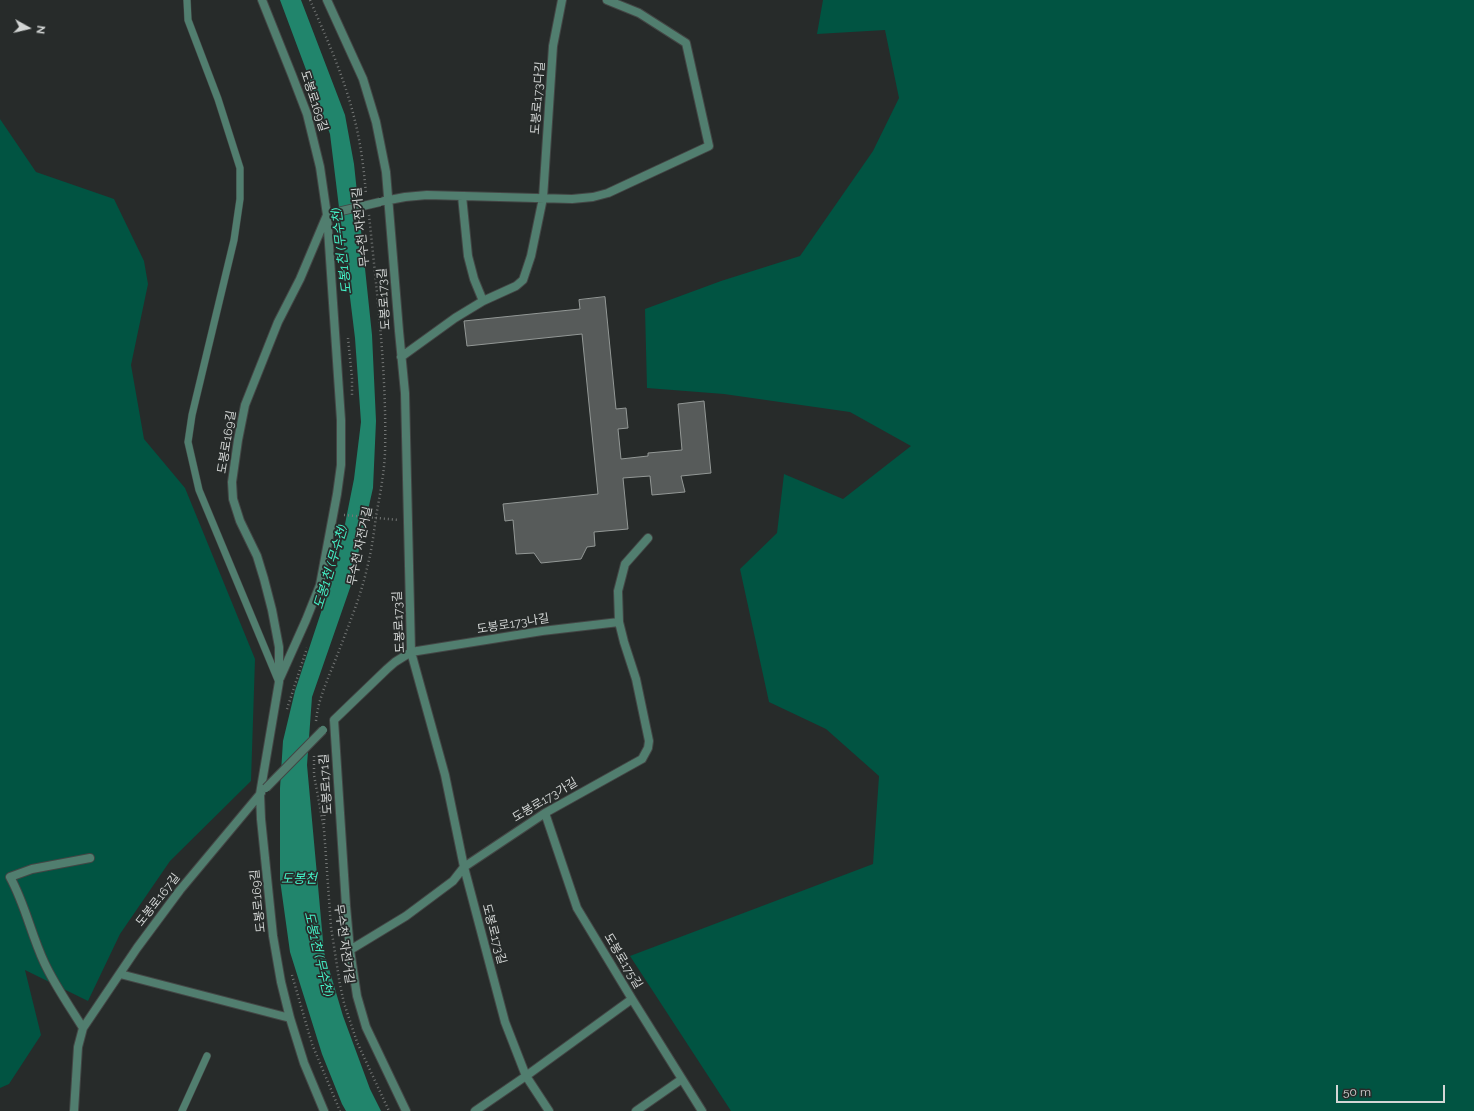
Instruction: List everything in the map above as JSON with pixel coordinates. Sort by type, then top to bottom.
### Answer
[{"type":"street","name":"도봉로169길","points":[[262,0],[292,74],[306,114],[320,167],[330,214],[341,420],[341,465],[332,524],[320,585],[279,682]]},
{"type":"street","name":"도봉로173길","points":[[327,0],[363,79],[371,102],[383,151],[405,393],[411,652],[445,775],[464,867],[505,1022],[526,1076],[549,1111]]},
{"type":"street","name":"도봉로173다길","points":[[401,357],[455,318],[516,286],[523,280],[531,256],[542,198],[553,46],[562,0]]},
{"type":"street","points":[[330,214],[388,200],[427,195],[572,199],[593,197],[608,193],[709,146],[686,43],[639,13],[607,0]]},
{"type":"street","points":[[462,196],[468,256],[474,279],[483,302]]},
{"type":"street","name":"도봉로169길","points":[[324,1111],[304,1063],[290,1018],[281,982],[273,936],[261,819],[263,791],[279,682],[279,646],[272,610],[257,556],[240,521],[233,499],[232,482],[245,405],[278,322],[330,214]]},
{"type":"street","points":[[619,622],[618,591],[625,564],[648,538]]},
{"type":"street","name":"도봉로173나길","points":[[411,652],[542,631],[619,622]]},
{"type":"street","name":"도봉로173가길","points":[[464,867],[545,813],[642,759],[648,748],[649,741],[636,679],[619,622]]},
{"type":"street","points":[[334,720],[391,665],[411,652]]},
{"type":"street","name":"도봉로167길","points":[[72,1110],[78,1047],[83,1028],[137,948],[180,890],[263,791],[334,720]]},
{"type":"street","name":"도봉로171길","points":[[334,720],[337,784],[350,950],[354,978],[360,1010],[376,1049],[406,1111]]},
{"type":"street","name":"도봉로175길","points":[[545,813],[577,908],[702,1111]]},
{"type":"street","points":[[83,1028],[45,963],[33,935],[22,901],[10,877],[32,869],[90,858]]},
{"type":"street","points":[[350,950],[406,916],[453,881],[464,867]]},
{"type":"street","points":[[120,974],[290,1018]]},
{"type":"street","points":[[475,1111],[632,999]]},
{"type":"street","points":[[636,1111],[682,1079]]},
{"type":"lane","points":[[187,0],[188,20],[218,99],[240,168],[240,199],[234,240],[192,415],[188,442],[199,490],[279,682]]},
{"type":"lane","points":[[182,1111],[207,1056]]},
{"type":"path","name":"무수천 자전거길","points":[[310,0],[332,52],[355,122],[363,160],[367,200]]},
{"type":"path","name":"무수천 자전거길","points":[[316,725],[319,704],[352,618],[366,572],[372,547],[383,477],[385,426],[379,324],[368,208]]},
{"type":"path","points":[[343,515],[409,521]]},
{"type":"path","name":"무수천 자전거길","points":[[314,754],[314,775],[324,829],[335,964],[344,1003],[357,1042],[389,1111]]},
{"type":"shaded area","points":[[823,0],[1474,0],[1474,1111],[731,1111],[630,956],[873,864],[879,776],[826,729],[769,702],[740,569],[777,533],[784,474],[843,499],[911,446],[850,412],[724,394],[647,388],[645,309],[721,281],[800,256],[873,151],[899,98],[885,30],[817,34]]},
{"type":"shaded area","points":[[0,119],[36,172],[114,199],[144,261],[148,284],[131,365],[144,439],[185,488],[255,659],[251,781],[170,861],[120,934],[88,1001],[25,970],[41,1035],[9,1084],[0,1088]]},
{"type":"water","name":"도봉천","points":[[280,0],[301,0],[345,115],[354,164],[372,335],[376,421],[373,488],[351,585],[312,697],[307,765],[324,952],[343,1016],[370,1089],[381,1111],[346,1111],[342,1104],[322,1054],[290,952],[280,880],[280,788],[283,741],[295,691],[337,564],[354,479],[361,422],[355,338],[330,134]]},
{"type":"building","points":[[605,297],[616,409],[626,408],[628,428],[618,429],[621,459],[648,456],[648,453],[682,450],[678,404],[704,401],[711,473],[681,476],[685,492],[652,495],[650,476],[623,478],[628,529],[594,532],[595,546],[587,547],[581,559],[541,563],[534,553],[516,554],[513,520],[505,521],[503,504],[598,494],[582,334],[467,346],[464,321],[580,309],[579,300]]},
{"type":"water label","name":"도봉1천 (무수천)","points":[[342,251]]},
{"type":"water label","name":"도봉1천 (무수천)","points":[[331,567]]},
{"type":"water label","name":"도봉1천 (무수천)","points":[[318,954]]}]
